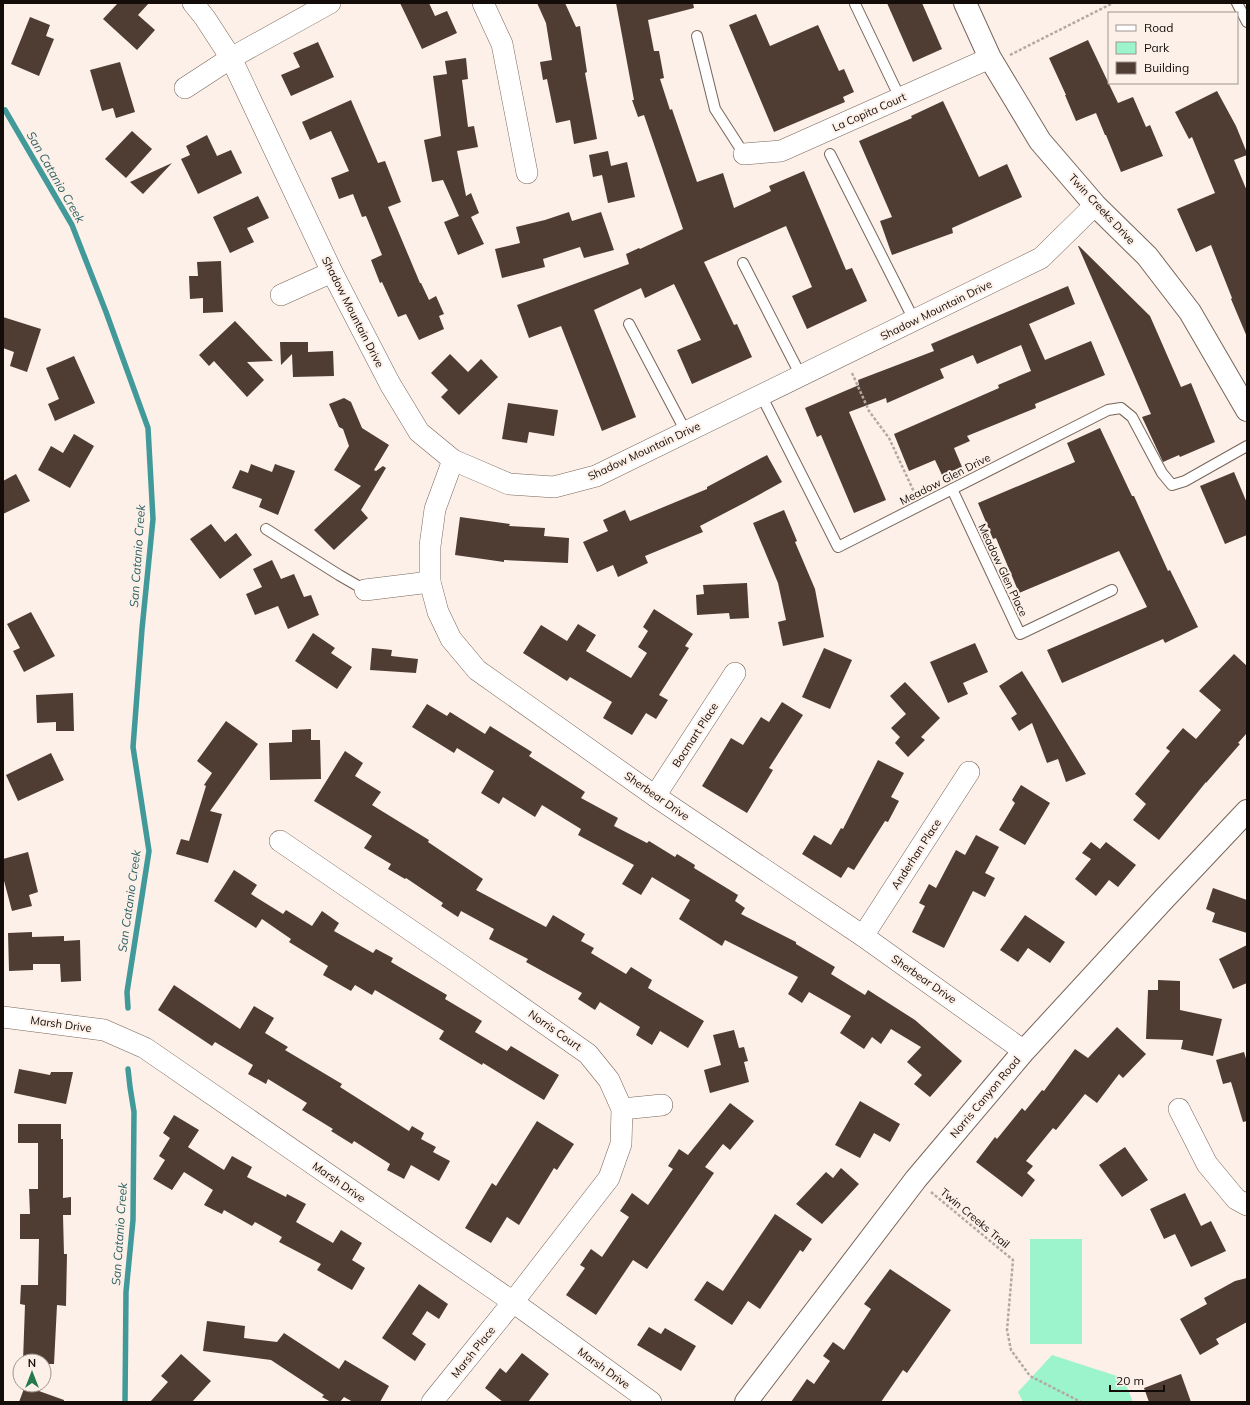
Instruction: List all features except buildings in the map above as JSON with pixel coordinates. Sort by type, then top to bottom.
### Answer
[{"type":"street","name":"Shadow Mountain Drive","points":[[193,3],[205,18],[231,58],[332,272],[390,384],[419,432],[454,460],[509,484],[554,486],[596,476],[1041,258],[1095,205]]},
{"type":"street","points":[[185,88],[231,58],[330,3]]},
{"type":"street","points":[[483,3],[502,44],[527,172]]},
{"type":"street","name":"Twin Creeks Drive","points":[[965,3],[992,60],[1040,141],[1095,205],[1147,256],[1190,312],[1247,410]]},
{"type":"street","name":"La Copita Court","points":[[744,154],[781,151],[900,98],[992,60]]},
{"type":"street","points":[[281,295],[332,272]]},
{"type":"street","name":"Sherbear Drive","points":[[454,460],[435,509],[430,546],[430,582],[438,612],[451,639],[477,670],[655,796],[863,936],[1024,1051]]},
{"type":"street","points":[[365,590],[430,582]]},
{"type":"street","name":"Bocmart Place","points":[[655,796],[735,673]]},
{"type":"street","name":"Anderhan Place","points":[[863,936],[969,772]]},
{"type":"street","name":"Norris Canyon Road","points":[[746,1402],[916,1179],[1024,1051],[1247,811]]},
{"type":"street","name":"Norris Court","points":[[280,841],[460,964],[588,1054],[609,1080],[622,1109],[621,1144],[609,1178],[513,1302]]},
{"type":"street","name":"Marsh Drive","points":[[3,1017],[104,1030],[145,1048],[513,1302],[651,1402]]},
{"type":"street","points":[[622,1109],[662,1105]]},
{"type":"street","points":[[1179,1109],[1207,1164],[1236,1199],[1247,1205]]},
{"type":"street","name":"Marsh Place","points":[[432,1402],[513,1302]]},
{"type":"lane","points":[[1237,3],[1247,22]]},
{"type":"lane","points":[[855,4],[900,98]]},
{"type":"lane","points":[[697,36],[715,110],[744,154]]},
{"type":"lane","points":[[830,154],[914,320]]},
{"type":"lane","points":[[743,264],[800,376]]},
{"type":"lane","points":[[629,324],[686,432]]},
{"type":"lane","name":"Meadow Glen Drive","points":[[761,395],[838,547],[1108,410],[1120,408],[1132,417],[1162,473],[1172,485],[1185,481],[1247,446]]},
{"type":"lane","name":"Meadow Glen Place","points":[[952,489],[1020,634],[1112,590]]},
{"type":"lane","points":[[266,529],[365,590]]},
{"type":"path","points":[[992,60],[1113,3]]},
{"type":"path","points":[[844,354],[869,412],[889,438],[920,505]]},
{"type":"path","name":"Twin Creeks Trail","points":[[916,1179],[1013,1260],[1007,1330],[1011,1350],[1030,1376],[1081,1402]]},
{"type":"green space","points":[[1030,1239],[1082,1239],[1082,1344],[1030,1344]]},
{"type":"green space","points":[[1052,1355],[1123,1378],[1133,1402],[1023,1402],[1018,1392]]},
{"type":"waterway","name":"San Catanio Creek","points":[[5,110],[72,225],[106,312],[148,428],[153,519],[142,629],[133,747],[149,851],[127,992],[128,1008]]},
{"type":"waterway","name":"San Catanio Creek","points":[[125,1402],[126,1292],[133,1220],[134,1112],[128,1069]]}]
